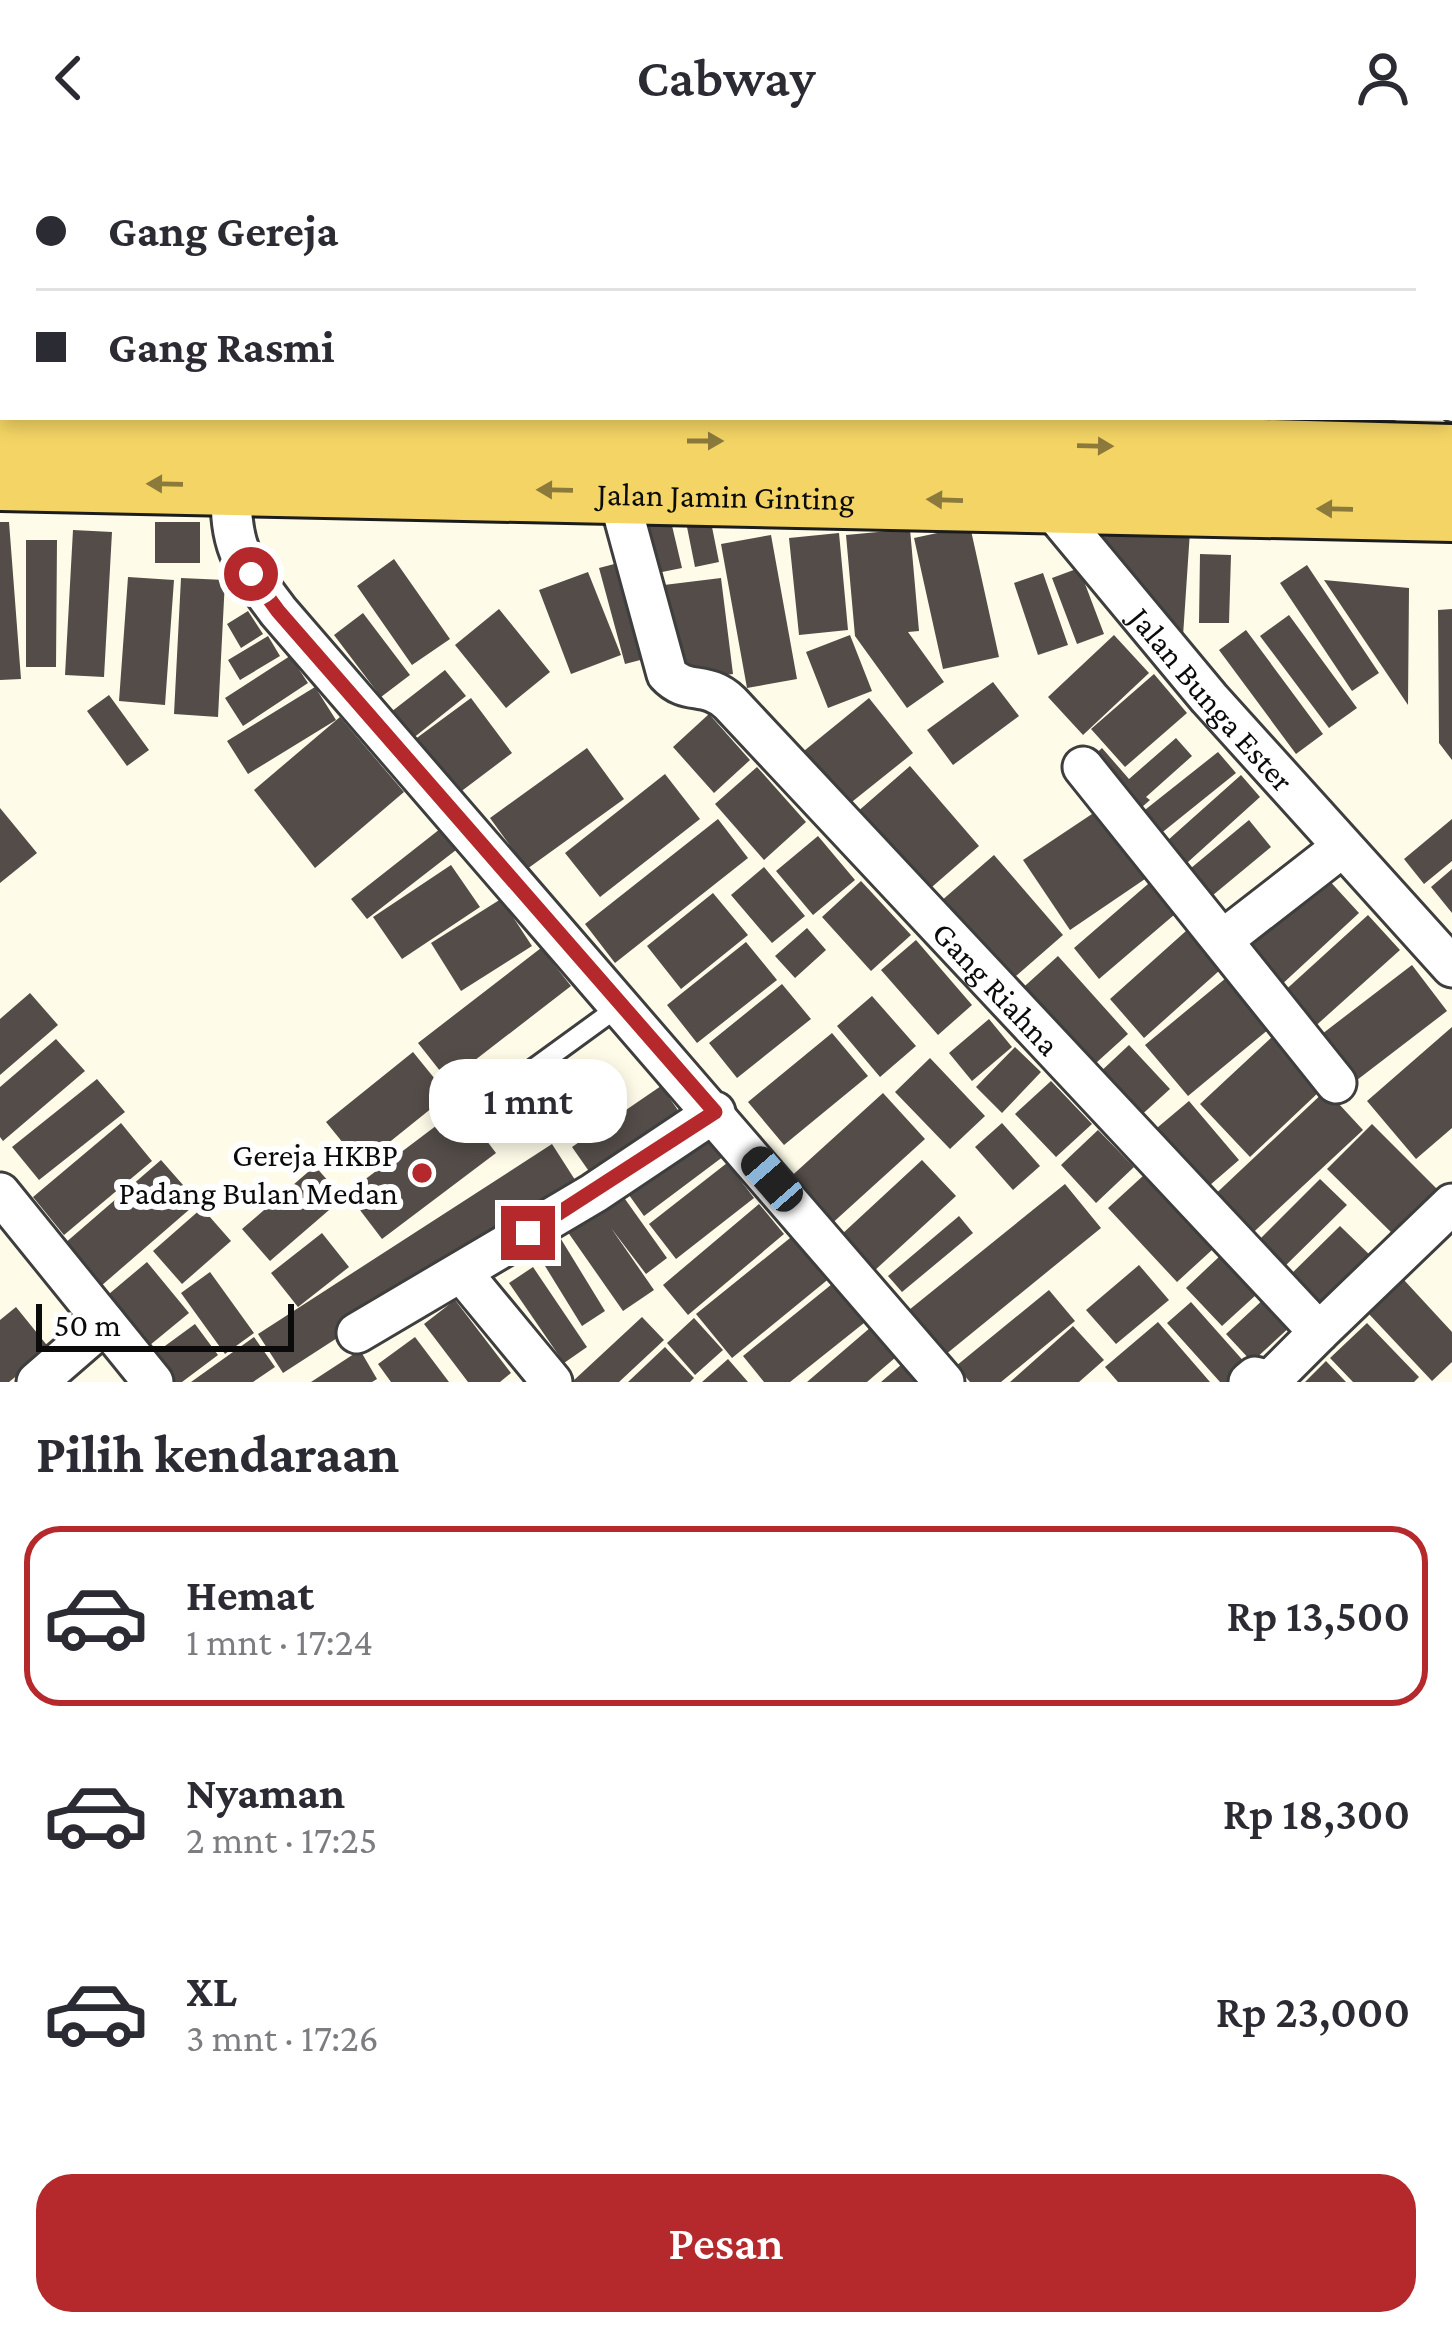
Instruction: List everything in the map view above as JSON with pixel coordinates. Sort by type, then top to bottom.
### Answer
[{"type":"main road","name":"Jalan Jamin Ginting","points":[[0,431],[100,424],[995,430],[1452,455]]},
{"type":"main road","name":"Jalan Jamin Ginting","points":[[0,480],[616,491],[1438,517]]},
{"type":"street","name":"Jalan Bunga Ester","points":[[995,430],[1045,503],[1123,599],[1452,967]]},
{"type":"street","points":[[231,485],[232,538],[278,611],[944,1382]]},
{"type":"street","name":"Gang Riahna","points":[[616,491],[672,681],[716,690],[730,703],[1319,1331]]},
{"type":"street","points":[[1083,766],[1336,1083]]},
{"type":"street","points":[[1224,939],[1341,848]]},
{"type":"street","points":[[357,1333],[595,1193],[715,1112]]},
{"type":"street","points":[[0,1193],[153,1382]]},
{"type":"street","points":[[1249,1382],[1255,1377],[1270,1381],[1319,1331],[1446,1222]]},
{"type":"street","points":[[462,1273],[552,1382]]},
{"type":"street","points":[[37,1382],[106,1323]]},
{"type":"lane","points":[[489,1101],[621,1005]]},
{"type":"building","points":[[1359,420],[1397,420],[1365,433]]},
{"type":"building","points":[[669,513],[682,568],[652,574],[639,520]]},
{"type":"building","points":[[710,517],[719,562],[695,567],[686,522]]},
{"type":"building","points":[[0,522],[9,522],[21,679],[0,680]]},
{"type":"building","points":[[155,522],[200,522],[200,563],[155,563]]},
{"type":"building","points":[[970,526],[999,657],[943,669],[914,538]]},
{"type":"building","points":[[910,529],[919,631],[908,632],[944,682],[907,708],[855,636],[846,535]]},
{"type":"building","points":[[73,530],[112,532],[104,677],[65,675]]},
{"type":"building","points":[[1190,531],[1182,651],[1092,537]]},
{"type":"building","points":[[839,533],[848,630],[799,635],[789,538]]},
{"type":"building","points":[[771,535],[797,679],[747,688],[721,544]]},
{"type":"building","points":[[26,540],[57,540],[56,667],[26,667]]},
{"type":"building","points":[[1200,554],[1231,555],[1229,623],[1199,623]]},
{"type":"building","points":[[394,559],[450,639],[412,665],[357,586]]},
{"type":"building","points":[[622,562],[648,658],[625,664],[599,568]]},
{"type":"building","points":[[1307,565],[1379,673],[1352,691],[1280,583]]},
{"type":"building","points":[[1079,568],[1104,634],[1077,644],[1052,578]]},
{"type":"building","points":[[588,572],[621,655],[571,674],[539,590]]},
{"type":"building","points":[[1043,573],[1068,645],[1038,655],[1014,583]]},
{"type":"building","points":[[128,577],[174,580],[165,705],[119,701]]},
{"type":"building","points":[[181,578],[225,580],[218,717],[174,714]]},
{"type":"building","points":[[721,578],[733,674],[677,681],[664,585]]},
{"type":"building","points":[[1324,580],[1409,588],[1408,705]]},
{"type":"building","points":[[499,609],[550,672],[506,708],[455,645]]},
{"type":"building","points":[[1452,609],[1452,760],[1439,743],[1438,610]]},
{"type":"building","points":[[248,611],[263,634],[241,648],[227,624]]},
{"type":"building","points":[[363,613],[410,675],[381,697],[334,635]]},
{"type":"building","points":[[1289,615],[1357,708],[1329,728],[1260,636]]},
{"type":"building","points":[[1246,630],[1323,734],[1296,754],[1219,650]]},
{"type":"building","points":[[850,635],[872,691],[828,708],[806,652]]},
{"type":"building","points":[[1114,635],[1149,673],[1083,735],[1048,697]]},
{"type":"building","points":[[268,636],[280,656],[240,680],[228,660]]},
{"type":"building","points":[[290,656],[308,683],[243,726],[225,698]]},
{"type":"building","points":[[445,670],[466,696],[412,739],[391,712]]},
{"type":"building","points":[[1154,674],[1187,713],[1125,767],[1091,729]]},
{"type":"building","points":[[993,682],[1019,716],[953,765],[927,730]]},
{"type":"building","points":[[315,687],[336,720],[248,774],[227,741]]},
{"type":"building","points":[[109,695],[149,750],[127,766],[87,711]]},
{"type":"building","points":[[471,698],[512,753],[455,796],[414,740]]},
{"type":"building","points":[[869,698],[913,753],[843,809],[799,755]]},
{"type":"building","points":[[709,714],[750,760],[714,793],[673,747]]},
{"type":"building","points":[[340,717],[404,792],[315,868],[254,790]]},
{"type":"building","points":[[1176,738],[1192,756],[1134,814],[1088,761],[1102,748],[1129,779]]},
{"type":"building","points":[[587,748],[624,799],[527,869],[490,818]]},
{"type":"building","points":[[1218,752],[1236,773],[1154,839],[1136,817]]},
{"type":"building","points":[[910,766],[979,846],[925,893],[856,813]]},
{"type":"building","points":[[757,767],[806,822],[764,860],[715,804]]},
{"type":"building","points":[[665,774],[700,819],[600,897],[565,853]]},
{"type":"building","points":[[1241,775],[1260,797],[1178,871],[1158,849]]},
{"type":"building","points":[[0,808],[37,853],[0,883]]},
{"type":"building","points":[[1098,810],[1145,879],[1070,930],[1023,860]]},
{"type":"building","points":[[718,819],[748,858],[615,963],[585,924]]},
{"type":"building","points":[[1452,819],[1452,861],[1424,884],[1404,859]]},
{"type":"building","points":[[1249,820],[1271,847],[1201,905],[1179,878]]},
{"type":"building","points":[[440,829],[456,850],[367,919],[351,899]]},
{"type":"building","points":[[818,836],[855,880],[813,915],[776,871]]},
{"type":"building","points":[[994,855],[1063,935],[1009,982],[940,902]]},
{"type":"building","points":[[451,865],[480,907],[402,959],[373,917]]},
{"type":"building","points":[[764,867],[805,916],[772,943],[731,895]]},
{"type":"building","points":[[1452,869],[1452,913],[1431,887]]},
{"type":"building","points":[[1326,877],[1359,913],[1279,987],[1246,951]]},
{"type":"building","points":[[1155,878],[1181,909],[1099,979],[1074,948]]},
{"type":"building","points":[[861,881],[911,935],[871,971],[822,917]]},
{"type":"building","points":[[713,893],[748,935],[681,989],[647,946]]},
{"type":"building","points":[[501,899],[532,946],[461,991],[431,943]]},
{"type":"building","points":[[1368,915],[1400,950],[1311,1030],[1280,995]]},
{"type":"building","points":[[807,928],[826,950],[795,978],[775,956]]},
{"type":"building","points":[[1186,931],[1220,970],[1144,1038],[1110,999]]},
{"type":"building","points":[[916,940],[972,1005],[938,1035],[881,970]]},
{"type":"building","points":[[746,942],[777,980],[697,1043],[667,1005]]},
{"type":"building","points":[[541,948],[571,986],[448,1081],[418,1043]]},
{"type":"building","points":[[1058,956],[1128,1034],[1086,1072],[1016,994]]},
{"type":"building","points":[[1412,965],[1447,1011],[1357,1080],[1322,1034]]},
{"type":"building","points":[[1226,978],[1269,1029],[1188,1096],[1145,1045]]},
{"type":"building","points":[[782,984],[811,1019],[737,1078],[709,1043]]},
{"type":"building","points":[[30,993],[58,1025],[0,1075],[0,1019]]},
{"type":"building","points":[[872,996],[916,1046],[880,1077],[837,1026]]},
{"type":"building","points":[[989,1019],[1012,1047],[972,1081],[949,1053]]},
{"type":"building","points":[[1452,1027],[1452,1128],[1416,1159],[1367,1101]]},
{"type":"building","points":[[832,1033],[868,1076],[784,1145],[748,1102]]},
{"type":"building","points":[[1272,1037],[1321,1090],[1250,1157],[1200,1104]]},
{"type":"building","points":[[56,1039],[85,1071],[3,1141],[0,1087]]},
{"type":"building","points":[[1129,1045],[1170,1089],[1137,1119],[1097,1075]]},
{"type":"building","points":[[1015,1047],[1041,1072],[1002,1113],[976,1087]]},
{"type":"building","points":[[413,1052],[448,1095],[361,1165],[326,1122]]},
{"type":"building","points":[[930,1058],[985,1116],[950,1149],[895,1092]]},
{"type":"building","points":[[97,1079],[125,1112],[39,1180],[12,1147]]},
{"type":"building","points":[[1051,1081],[1092,1124],[1056,1157],[1015,1114]]},
{"type":"building","points":[[661,1086],[689,1126],[600,1187],[572,1147]]},
{"type":"building","points":[[1326,1090],[1363,1130],[1244,1241],[1207,1202]]},
{"type":"building","points":[[883,1093],[925,1139],[828,1227],[786,1181]]},
{"type":"building","points":[[1189,1101],[1239,1160],[1195,1198],[1145,1138]]},
{"type":"building","name":"Gereja HKBP Padang Bulan Medan","points":[[461,1107],[496,1153],[382,1239],[347,1193]]},
{"type":"building","points":[[121,1123],[152,1161],[64,1235],[33,1197]]},
{"type":"building","points":[[1002,1123],[1040,1166],[1013,1190],[975,1147]]},
{"type":"building","points":[[1372,1124],[1442,1194],[1398,1239],[1327,1169]]},
{"type":"building","points":[[704,1129],[724,1156],[644,1216],[624,1188]]},
{"type":"building","points":[[1098,1130],[1134,1167],[1096,1203],[1061,1165]]},
{"type":"building","points":[[552,1144],[577,1183],[283,1373],[258,1334]]},
{"type":"building","points":[[161,1160],[198,1202],[101,1286],[64,1244]]},
{"type":"building","points":[[922,1160],[956,1196],[874,1271],[841,1235]]},
{"type":"building","points":[[727,1163],[754,1198],[676,1259],[649,1224]]},
{"type":"building","points":[[315,1166],[343,1198],[270,1261],[242,1229]]},
{"type":"building","points":[[1144,1175],[1213,1249],[1177,1282],[1108,1208]]},
{"type":"building","points":[[1320,1179],[1347,1205],[1280,1271],[1254,1245]]},
{"type":"building","points":[[1065,1184],[1101,1228],[945,1355],[909,1310]]},
{"type":"building","points":[[620,1192],[667,1258],[646,1274],[611,1228],[654,1290],[623,1311],[565,1228]]},
{"type":"building","points":[[759,1204],[784,1234],[688,1315],[663,1285]]},
{"type":"building","points":[[202,1208],[231,1241],[182,1284],[153,1251]]},
{"type":"building","points":[[959,1216],[973,1233],[902,1292],[888,1276]]},
{"type":"building","points":[[553,1226],[605,1311],[582,1326],[529,1240]]},
{"type":"building","points":[[1340,1226],[1374,1259],[1318,1315],[1284,1281]]},
{"type":"building","points":[[322,1233],[349,1267],[298,1307],[271,1273]]},
{"type":"building","points":[[795,1234],[831,1277],[732,1358],[696,1314]]},
{"type":"building","points":[[1221,1255],[1257,1294],[1222,1326],[1186,1288]]},
{"type":"building","points":[[147,1262],[189,1313],[144,1350],[103,1299]]},
{"type":"building","points":[[1139,1265],[1169,1300],[1116,1344],[1086,1310]]},
{"type":"building","points":[[533,1267],[587,1347],[564,1363],[509,1283]]},
{"type":"building","points":[[210,1272],[254,1333],[225,1354],[181,1293]]},
{"type":"building","points":[[837,1280],[869,1319],[790,1382],[764,1382],[743,1356]]},
{"type":"building","points":[[1404,1280],[1452,1332],[1452,1362],[1432,1381],[1368,1313]]},
{"type":"building","points":[[1049,1290],[1075,1321],[1001,1382],[970,1382],[956,1366]]},
{"type":"building","points":[[1266,1297],[1292,1325],[1252,1362],[1226,1334]]},
{"type":"building","points":[[455,1300],[511,1373],[500,1382],[468,1382],[424,1324]]},
{"type":"building","points":[[1191,1302],[1247,1365],[1228,1382],[1220,1382],[1167,1323]]},
{"type":"building","points":[[16,1307],[50,1349],[9,1382],[0,1382],[0,1320]]},
{"type":"building","points":[[642,1317],[664,1340],[619,1382],[572,1382]]},
{"type":"building","points":[[694,1318],[723,1350],[695,1375],[667,1343]]},
{"type":"building","points":[[1158,1322],[1210,1382],[1118,1382],[1105,1367]]},
{"type":"building","points":[[1367,1323],[1419,1377],[1414,1382],[1353,1382],[1330,1358]]},
{"type":"building","points":[[195,1324],[218,1355],[182,1382],[175,1382],[154,1354]]},
{"type":"building","points":[[1073,1326],[1104,1360],[1079,1382],[1010,1382]]},
{"type":"building","points":[[871,1327],[896,1357],[867,1382],[807,1382]]},
{"type":"building","points":[[254,1337],[275,1367],[253,1382],[191,1382]]},
{"type":"building","points":[[415,1337],[449,1382],[391,1382],[378,1364]]},
{"type":"building","points":[[665,1347],[694,1378],[690,1382],[628,1382]]},
{"type":"building","points":[[360,1350],[377,1379],[311,1382]]},
{"type":"building","points":[[728,1359],[748,1382],[702,1382]]},
{"type":"building","points":[[1326,1361],[1346,1382],[1305,1382]]},
{"type":"building","points":[[902,1364],[918,1382],[881,1382]]},
{"type":"place","name":"Gereja HKBP Padang Bulan Medan","points":[[422,1173]]},
{"type":"route","points":[[251,574],[278,611],[715,1112],[528,1233]]}]
